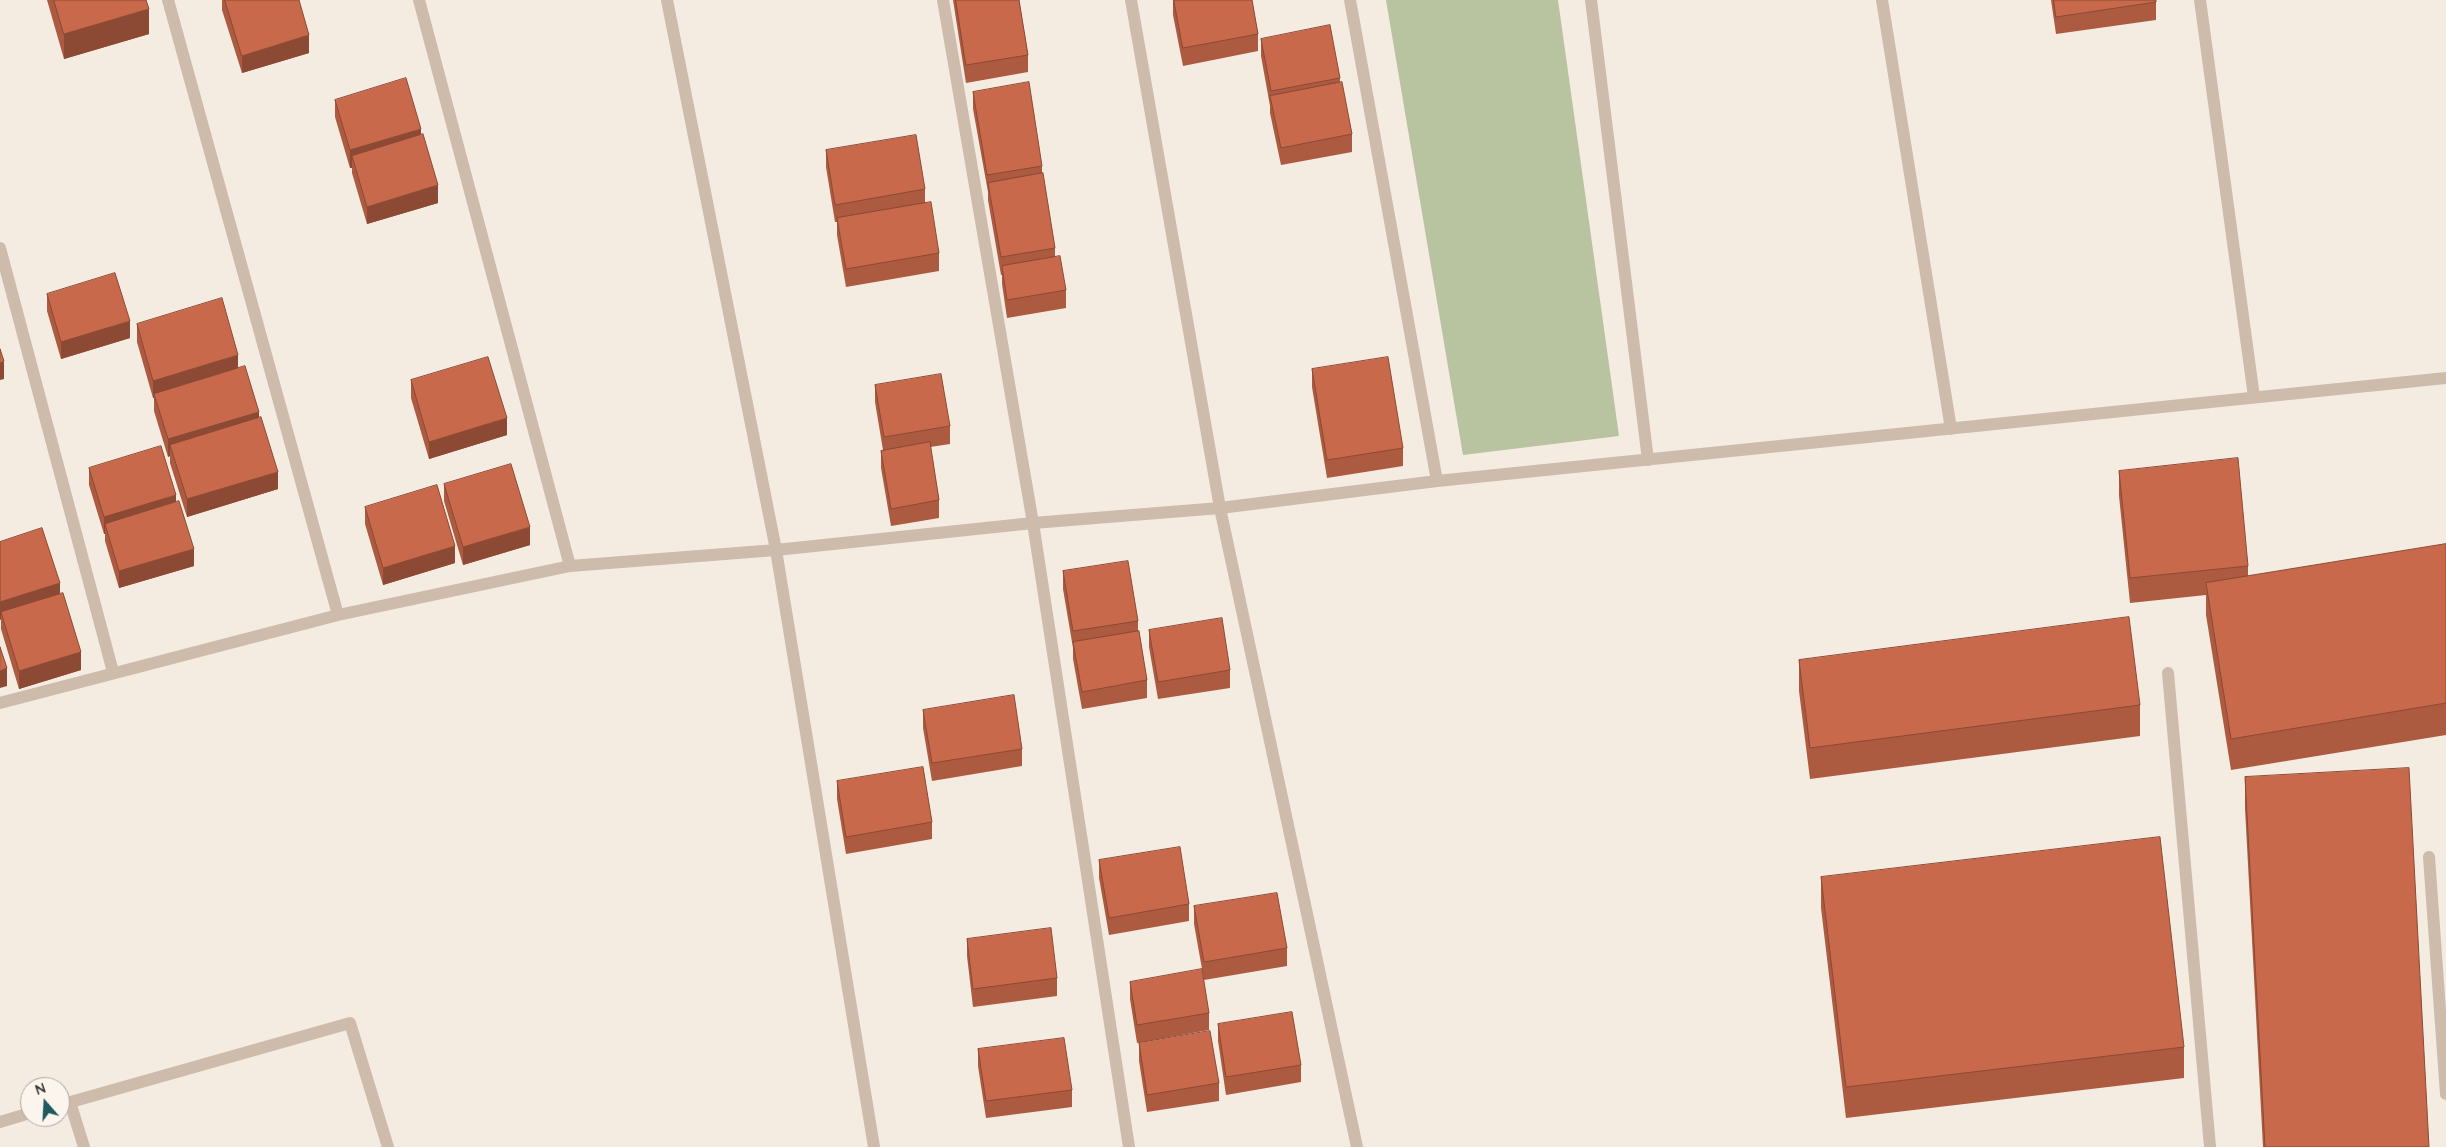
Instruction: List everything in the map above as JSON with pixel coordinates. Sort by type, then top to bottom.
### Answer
[{"type":"street","points":[[168,0],[338,615]]},
{"type":"street","points":[[420,0],[570,566]]},
{"type":"street","points":[[667,0],[776,550],[874,1147]]},
{"type":"street","points":[[943,0],[1033,523],[1129,1147]]},
{"type":"street","points":[[1131,0],[1220,508],[1357,1147]]},
{"type":"street","points":[[1350,0],[1437,482]]},
{"type":"street","points":[[1590,0],[1648,460]]},
{"type":"street","points":[[1882,0],[1951,429]]},
{"type":"street","points":[[2200,0],[2254,397]]},
{"type":"street","points":[[0,248],[113,672]]},
{"type":"street","points":[[0,703],[113,672],[338,615],[570,566],[776,550],[1033,523],[1220,508],[1437,482],[2446,378]]},
{"type":"street","points":[[2168,673],[2210,1147]]},
{"type":"street","points":[[2429,857],[2446,1094]]},
{"type":"street","points":[[70,1102],[350,1024],[388,1147]]},
{"type":"street","points":[[70,1115],[84,1147]]},
{"type":"street","points":[[0,1122],[20,1116]]},
{"type":"green space","points":[[1386,0],[1558,0],[1619,436],[1463,455]]},
{"type":"building","points":[[54,0],[146,0],[149,9],[64,34]]},
{"type":"building","points":[[225,0],[299,0],[309,35],[242,56]]},
{"type":"building","points":[[956,0],[1019,0],[1028,55],[966,65]]},
{"type":"building","points":[[1174,0],[1252,0],[1258,34],[1183,48]]},
{"type":"building","points":[[2054,0],[2156,0],[2156,2],[2056,17]]},
{"type":"building","points":[[1330,25],[1340,78],[1271,91],[1261,39]]},
{"type":"building","points":[[406,78],[421,129],[350,150],[335,100]]},
{"type":"building","points":[[1029,82],[1042,166],[987,175],[973,92]]},
{"type":"building","points":[[1342,82],[1352,134],[1281,148],[1270,96]]},
{"type":"building","points":[[423,134],[438,185],[367,207],[352,156]]},
{"type":"building","points":[[916,135],[925,189],[835,205],[826,150]]},
{"type":"building","points":[[1043,173],[1055,248],[1001,257],[988,183]]},
{"type":"building","points":[[931,202],[939,253],[846,269],[837,218]]},
{"type":"building","points":[[1060,256],[1066,290],[1007,300],[1002,266]]},
{"type":"building","points":[[115,273],[130,321],[61,342],[47,294]]},
{"type":"building","points":[[222,298],[238,355],[153,381],[137,324]]},
{"type":"building","points":[[0,349],[4,361],[0,363]]},
{"type":"building","points":[[488,357],[507,418],[429,442],[411,380]]},
{"type":"building","points":[[1388,357],[1403,448],[1327,460],[1312,369]]},
{"type":"building","points":[[245,366],[259,412],[168,439],[154,394]]},
{"type":"building","points":[[941,374],[950,426],[884,437],[875,385]]},
{"type":"building","points":[[261,417],[278,472],[187,499],[170,445]]},
{"type":"building","points":[[930,442],[939,500],[891,509],[881,451]]},
{"type":"building","points":[[161,446],[176,495],[104,517],[89,468]]},
{"type":"building","points":[[2238,458],[2248,566],[2130,578],[2119,471]]},
{"type":"building","points":[[511,464],[530,527],[463,547],[444,484]]},
{"type":"building","points":[[437,485],[455,546],[383,568],[365,507]]},
{"type":"building","points":[[179,501],[194,549],[119,571],[105,524]]},
{"type":"building","points":[[42,528],[60,583],[0,602],[0,542]]},
{"type":"building","points":[[2446,544],[2446,703],[2231,739],[2206,583]]},
{"type":"building","points":[[1128,561],[1138,621],[1073,631],[1063,571]]},
{"type":"building","points":[[63,593],[81,652],[19,671],[1,612]]},
{"type":"building","points":[[2129,617],[2140,705],[1810,748],[1799,660]]},
{"type":"building","points":[[1222,618],[1230,670],[1158,682],[1149,630]]},
{"type":"building","points":[[1139,631],[1147,680],[1082,692],[1073,642]]},
{"type":"building","points":[[0,647],[7,668],[0,671]]},
{"type":"building","points":[[1014,695],[1022,749],[932,763],[923,710]]},
{"type":"building","points":[[923,767],[932,822],[846,837],[837,781]]},
{"type":"building","points":[[2409,768],[2429,1147],[2265,1147],[2245,777]]},
{"type":"building","points":[[2160,837],[2184,1047],[1846,1087],[1821,877]]},
{"type":"building","points":[[1180,847],[1189,904],[1109,918],[1099,860]]},
{"type":"building","points":[[1277,893],[1287,948],[1204,962],[1194,906]]},
{"type":"building","points":[[1051,928],[1057,978],[973,989],[967,939]]},
{"type":"building","points":[[1202,969],[1209,1013],[1137,1025],[1130,982]]},
{"type":"building","points":[[1292,1012],[1301,1065],[1226,1077],[1218,1024]]},
{"type":"building","points":[[1210,1031],[1219,1083],[1147,1095],[1139,1043]]},
{"type":"building","points":[[1064,1038],[1072,1090],[986,1101],[978,1049]]}]
